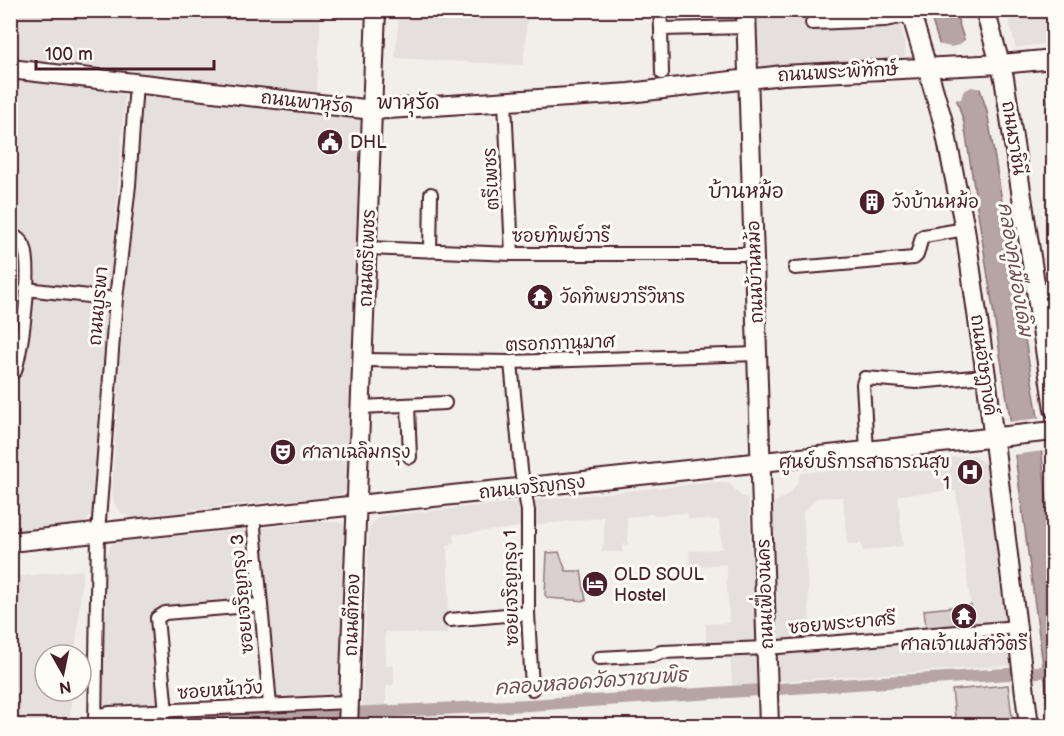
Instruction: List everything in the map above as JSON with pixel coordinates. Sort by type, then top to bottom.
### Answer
[{"type":"street","name":"ถนนตรีเพชร","points":[[356,505],[376,10]]},
{"type":"street","points":[[660,10],[662,73]]},
{"type":"street","name":"ถนนราชินี","points":[[985,10],[1001,64],[1020,174],[1053,409]]},
{"type":"street","points":[[812,23],[885,20],[911,13]]},
{"type":"street","name":"ถนนอัษฎางค์","points":[[911,13],[936,67],[944,124],[965,229],[986,376],[1000,437],[1017,627],[1029,726]]},
{"type":"street","points":[[661,29],[746,19]]},
{"type":"street","name":"ถนนบ้านหม้อ","points":[[746,19],[761,462]]},
{"type":"street","name":"ถนนพระพิทักษ์","points":[[748,79],[1053,59]]},
{"type":"street","name":"ถนนพาหุรัด","points":[[10,69],[372,110],[658,90],[748,79]]},
{"type":"street","name":"ถนนบูรพา","points":[[93,720],[98,533],[136,83]]},
{"type":"street","name":"ตรีเพชร","points":[[505,102],[512,254]]},
{"type":"street","points":[[430,251],[431,194]]},
{"type":"street","points":[[795,268],[914,258],[922,237],[965,229]]},
{"type":"street","points":[[10,234],[18,237],[24,247],[27,262],[21,352],[15,371],[10,373]]},
{"type":"street","name":"ซอยทิพย์วารี","points":[[368,248],[512,254],[754,254]]},
{"type":"street","points":[[26,290],[116,299]]},
{"type":"street","name":"ตรอกภานุมาศ","points":[[363,360],[512,362],[757,354]]},
{"type":"street","name":"ซอยเจริญกรุง 1","points":[[512,362],[528,511],[531,689]]},
{"type":"street","points":[[867,451],[863,384],[865,378],[916,382],[986,376]]},
{"type":"street","points":[[361,407],[445,403]]},
{"type":"street","points":[[408,405],[410,457]]},
{"type":"street","name":"ถนนเจริญกรุง","points":[[10,542],[1048,432]]},
{"type":"street","name":"ถนนเฟื่องนคร","points":[[761,462],[770,726]]},
{"type":"street","name":"ถนนตีทอง","points":[[348,714],[356,505]]},
{"type":"street","name":"ซอยเจริญกรุง 3","points":[[253,516],[270,705]]},
{"type":"street","points":[[166,712],[156,621],[159,615],[261,605]]},
{"type":"street","points":[[450,620],[528,613]]},
{"type":"street","name":"ซอยพระยาศรี","points":[[599,658],[654,655],[661,652],[698,649],[767,648],[1017,627]]},
{"type":"street","name":"ซอยหน้าวัง","points":[[93,720],[109,713],[166,712],[270,705],[348,714]]},
{"type":"shaded area","points":[[11,10],[321,11],[317,92],[11,58]]},
{"type":"shaded area","points":[[399,11],[528,11],[523,65],[395,58]]},
{"type":"shaded area","points":[[751,11],[897,11],[905,41],[905,56],[897,61],[764,68],[752,54]]},
{"type":"shaded area","points":[[929,11],[955,11],[987,111],[1038,417],[1053,561],[1053,725],[1051,725],[1010,418],[964,123]]},
{"type":"shaded area","points":[[1006,11],[1053,11],[1053,42],[1016,48]]},
{"type":"shaded area","points":[[11,79],[125,94],[95,500],[91,516],[83,524],[11,534]]},
{"type":"shaded area","points":[[1054,93],[1053,149],[1046,94]]},
{"type":"shaded area","points":[[142,95],[362,119],[348,488],[341,495],[222,506],[132,518],[121,513],[115,506],[112,494],[120,359]]},
{"type":"shaded area","points":[[974,455],[988,466],[1015,665],[778,681],[772,504],[789,494],[797,484],[801,473]],"holes":[[[956,491],[973,624],[811,638],[803,513],[817,498],[843,497],[847,544],[861,544],[863,551],[903,546],[898,495]]]},
{"type":"shaded area","points":[[715,482],[730,484],[740,495],[748,499],[760,683],[732,686],[730,645],[706,645],[706,624],[729,623],[726,564],[690,567],[689,551],[722,549],[719,520],[688,519],[687,513],[627,517],[628,544],[622,545],[622,552],[601,552],[604,542],[604,517],[453,535],[454,542],[447,546],[449,594],[447,634],[385,632],[386,665],[394,665],[394,685],[386,686],[386,709],[362,708],[369,528],[376,519],[381,516]]},
{"type":"shaded area","points":[[318,522],[338,522],[343,524],[346,533],[340,700],[275,702],[264,603],[161,612],[162,707],[110,710],[104,706],[99,698],[107,554],[113,543]]},
{"type":"shaded area","points":[[559,552],[566,571],[581,571],[586,601],[548,598],[545,595],[547,553]]},
{"type":"shaded area","points":[[83,570],[76,643],[33,643],[33,703],[71,703],[70,721],[11,726],[11,577]]},
{"type":"shaded area","points":[[971,605],[974,624],[926,628],[924,610]]},
{"type":"shaded area","points":[[1008,685],[1013,725],[956,725],[952,690]]},
{"type":"pier","points":[[967,38],[983,89],[971,87],[963,92],[961,99],[954,100],[937,44],[951,47],[959,45]]},
{"type":"pier","points":[[1041,418],[1044,451],[1012,455],[1008,422]]},
{"type":"waterway","name":"คลองหลอดวัดราชบพิธ","points":[[130,726],[530,705],[1054,671]]},
{"type":"place","name":"DHL","points":[[330,142]]},
{"type":"place","name":"วังบ้านหม้อ","points":[[872,202]]},
{"type":"place","name":"วัดทิพยวารีวิหาร","points":[[540,297]]},
{"type":"place","name":"ศาลาเฉลิมกรุง","points":[[283,452]]},
{"type":"place","name":"ศูนย์บริการสาธารณสุข 1","points":[[970,472]]},
{"type":"place","name":"OLD SOUL Hostel","points":[[595,584]]},
{"type":"place","name":"ศาลเจ้าแม่สาวิตรี","points":[[964,616]]},
{"type":"district","name":"พาหุรัด","points":[[408,102]]},
{"type":"district","name":"บ้านหม้อ","points":[[746,191]]},
{"type":"water label","name":"คลองคูเมืองเดิม","points":[[1016,269]]}]
